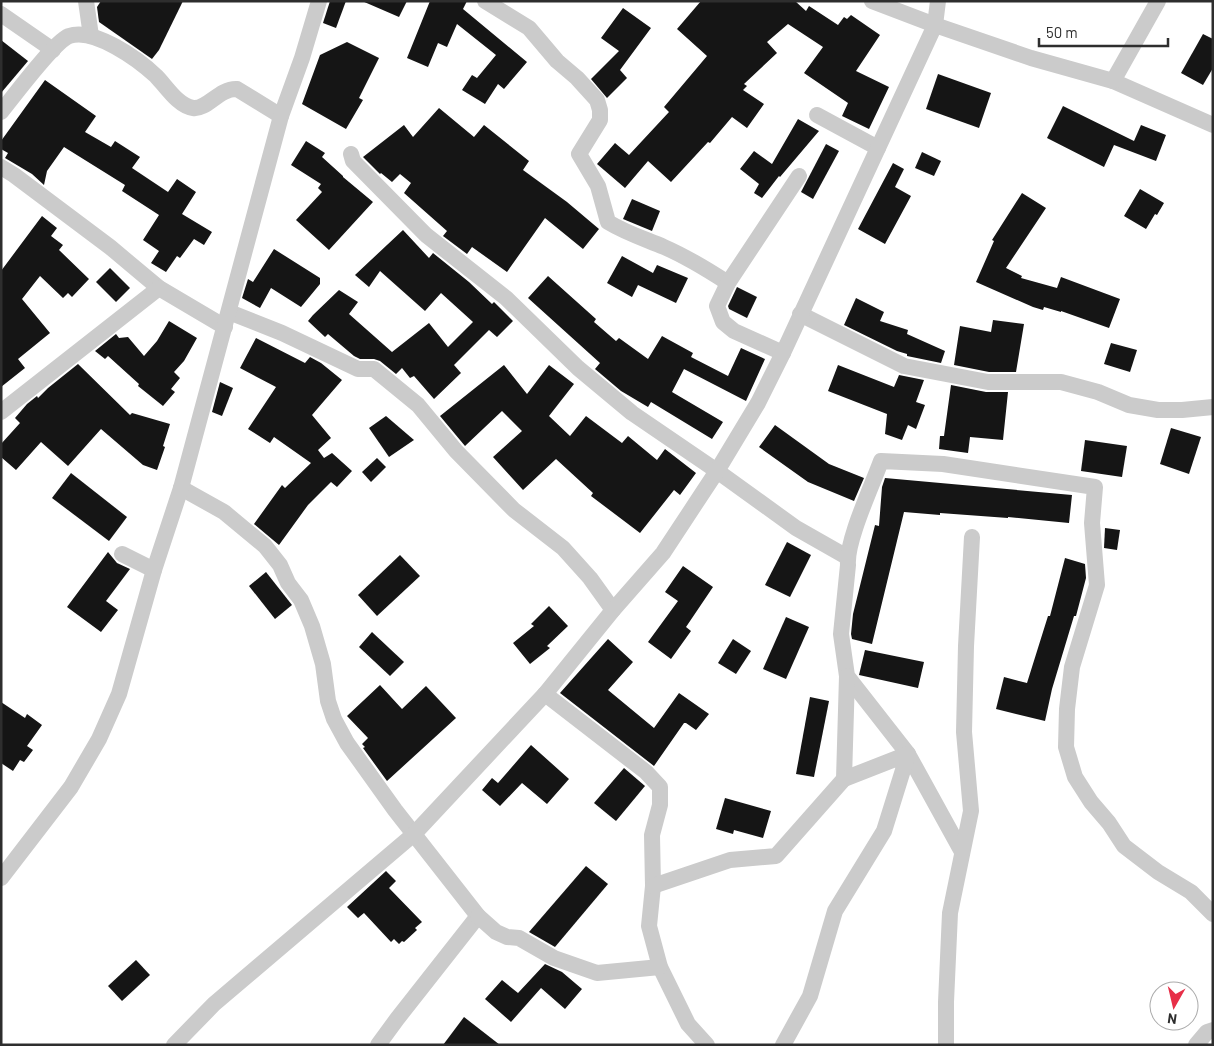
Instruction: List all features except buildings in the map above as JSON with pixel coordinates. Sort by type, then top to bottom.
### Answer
[{"type":"street","points":[[86,1],[91,36]]},
{"type":"street","points":[[1,878],[71,787],[99,739],[119,694],[154,570],[181,488],[281,116],[302,58],[319,1]]},
{"type":"street","points":[[485,1],[529,28],[557,61],[577,78],[597,100],[600,120],[579,154],[598,186],[608,222],[626,233],[687,259],[728,283]]},
{"type":"street","points":[[872,1],[935,26],[1031,58],[1113,81],[1213,125]]},
{"type":"street","points":[[174,1045],[214,1004],[414,834],[545,694],[662,553],[717,471],[758,403],[783,353],[935,26],[938,1]]},
{"type":"street","points":[[1113,81],[1158,1]]},
{"type":"street","points":[[1,14],[53,50]]},
{"type":"street","points":[[1,112],[62,40],[76,34],[91,36],[114,45],[156,76],[171,94],[185,105],[193,108],[200,107],[230,88],[237,89],[281,116]]},
{"type":"street","points":[[816,115],[878,148]]},
{"type":"street","points":[[351,154],[359,167],[426,235],[506,298],[578,368],[632,413],[796,528],[847,557]]},
{"type":"street","points":[[1,167],[110,247],[158,288],[227,320],[282,333],[358,369],[374,369],[418,406],[456,451],[514,510],[563,548],[590,578],[613,610]]},
{"type":"street","points":[[783,353],[734,331],[723,322],[716,306],[728,283],[799,176]]},
{"type":"street","points":[[1,412],[158,288]]},
{"type":"street","points":[[800,314],[904,366],[988,382],[1061,382],[1098,392],[1129,405],[1158,410],[1213,408]]},
{"type":"street","points":[[844,779],[847,676],[841,634],[848,564],[847,557],[881,462],[943,464],[1096,487],[1092,523],[1097,585],[1072,667],[1067,709],[1066,747],[1075,777],[1124,846],[1158,872],[1191,892],[1213,914]]},
{"type":"street","points":[[181,488],[224,512],[265,546],[280,565],[288,583],[302,600],[312,626],[323,664],[328,701],[334,719],[346,743],[395,810],[478,916],[496,932],[507,937],[519,938],[554,958],[597,973],[660,967]]},
{"type":"street","points":[[946,1045],[950,913],[971,811],[964,732],[966,646],[972,537]]},
{"type":"street","points":[[122,554],[154,570]]},
{"type":"street","points":[[847,676],[908,754],[962,852]]},
{"type":"street","points":[[545,694],[646,772],[660,787],[660,805],[652,835],[653,886],[649,926],[660,967],[688,1024],[707,1045]]},
{"type":"street","points":[[653,886],[730,860],[776,856],[844,779],[908,754]]},
{"type":"street","points":[[783,1045],[810,996],[835,911],[884,831],[908,754]]},
{"type":"street","points":[[378,1045],[478,916]]},
{"type":"street","points":[[1196,1045],[1207,1032],[1213,1030]]}]
